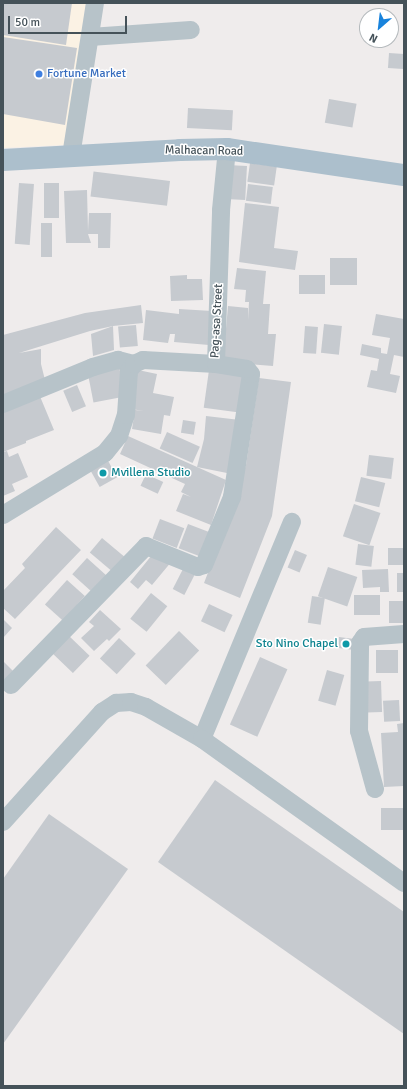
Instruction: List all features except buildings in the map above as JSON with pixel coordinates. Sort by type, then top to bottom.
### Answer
[{"type":"main road","name":"Malhacan Road","points":[[3,160],[180,150],[227,149],[404,174]]},
{"type":"street","points":[[71,156],[95,3]]},
{"type":"street","points":[[90,37],[191,30]]},
{"type":"street","name":"Pag-asa Street","points":[[3,404],[93,366],[118,360],[134,364],[143,360],[216,364],[221,210],[227,149]]},
{"type":"street","points":[[3,514],[105,453],[119,436],[126,415],[129,370],[134,364]]},
{"type":"street","points":[[11,685],[146,546],[198,567],[204,565],[232,497],[251,374],[247,369],[216,364]]},
{"type":"street","points":[[202,739],[292,522]]},
{"type":"street","points":[[375,788],[360,731],[360,643],[364,637],[404,634]]},
{"type":"street","points":[[3,822],[102,712],[116,703],[131,702],[146,707],[202,739],[404,883]]},
{"type":"shaded area","name":"Fortune Market","points":[[3,3],[86,3],[64,145],[3,148]]},
{"type":"place","name":"Fortune Market","points":[[39,74]]},
{"type":"place","name":"Mvillena Studio","points":[[103,473]]},
{"type":"place","name":"Sto Nino Chapel","points":[[346,644]]}]
